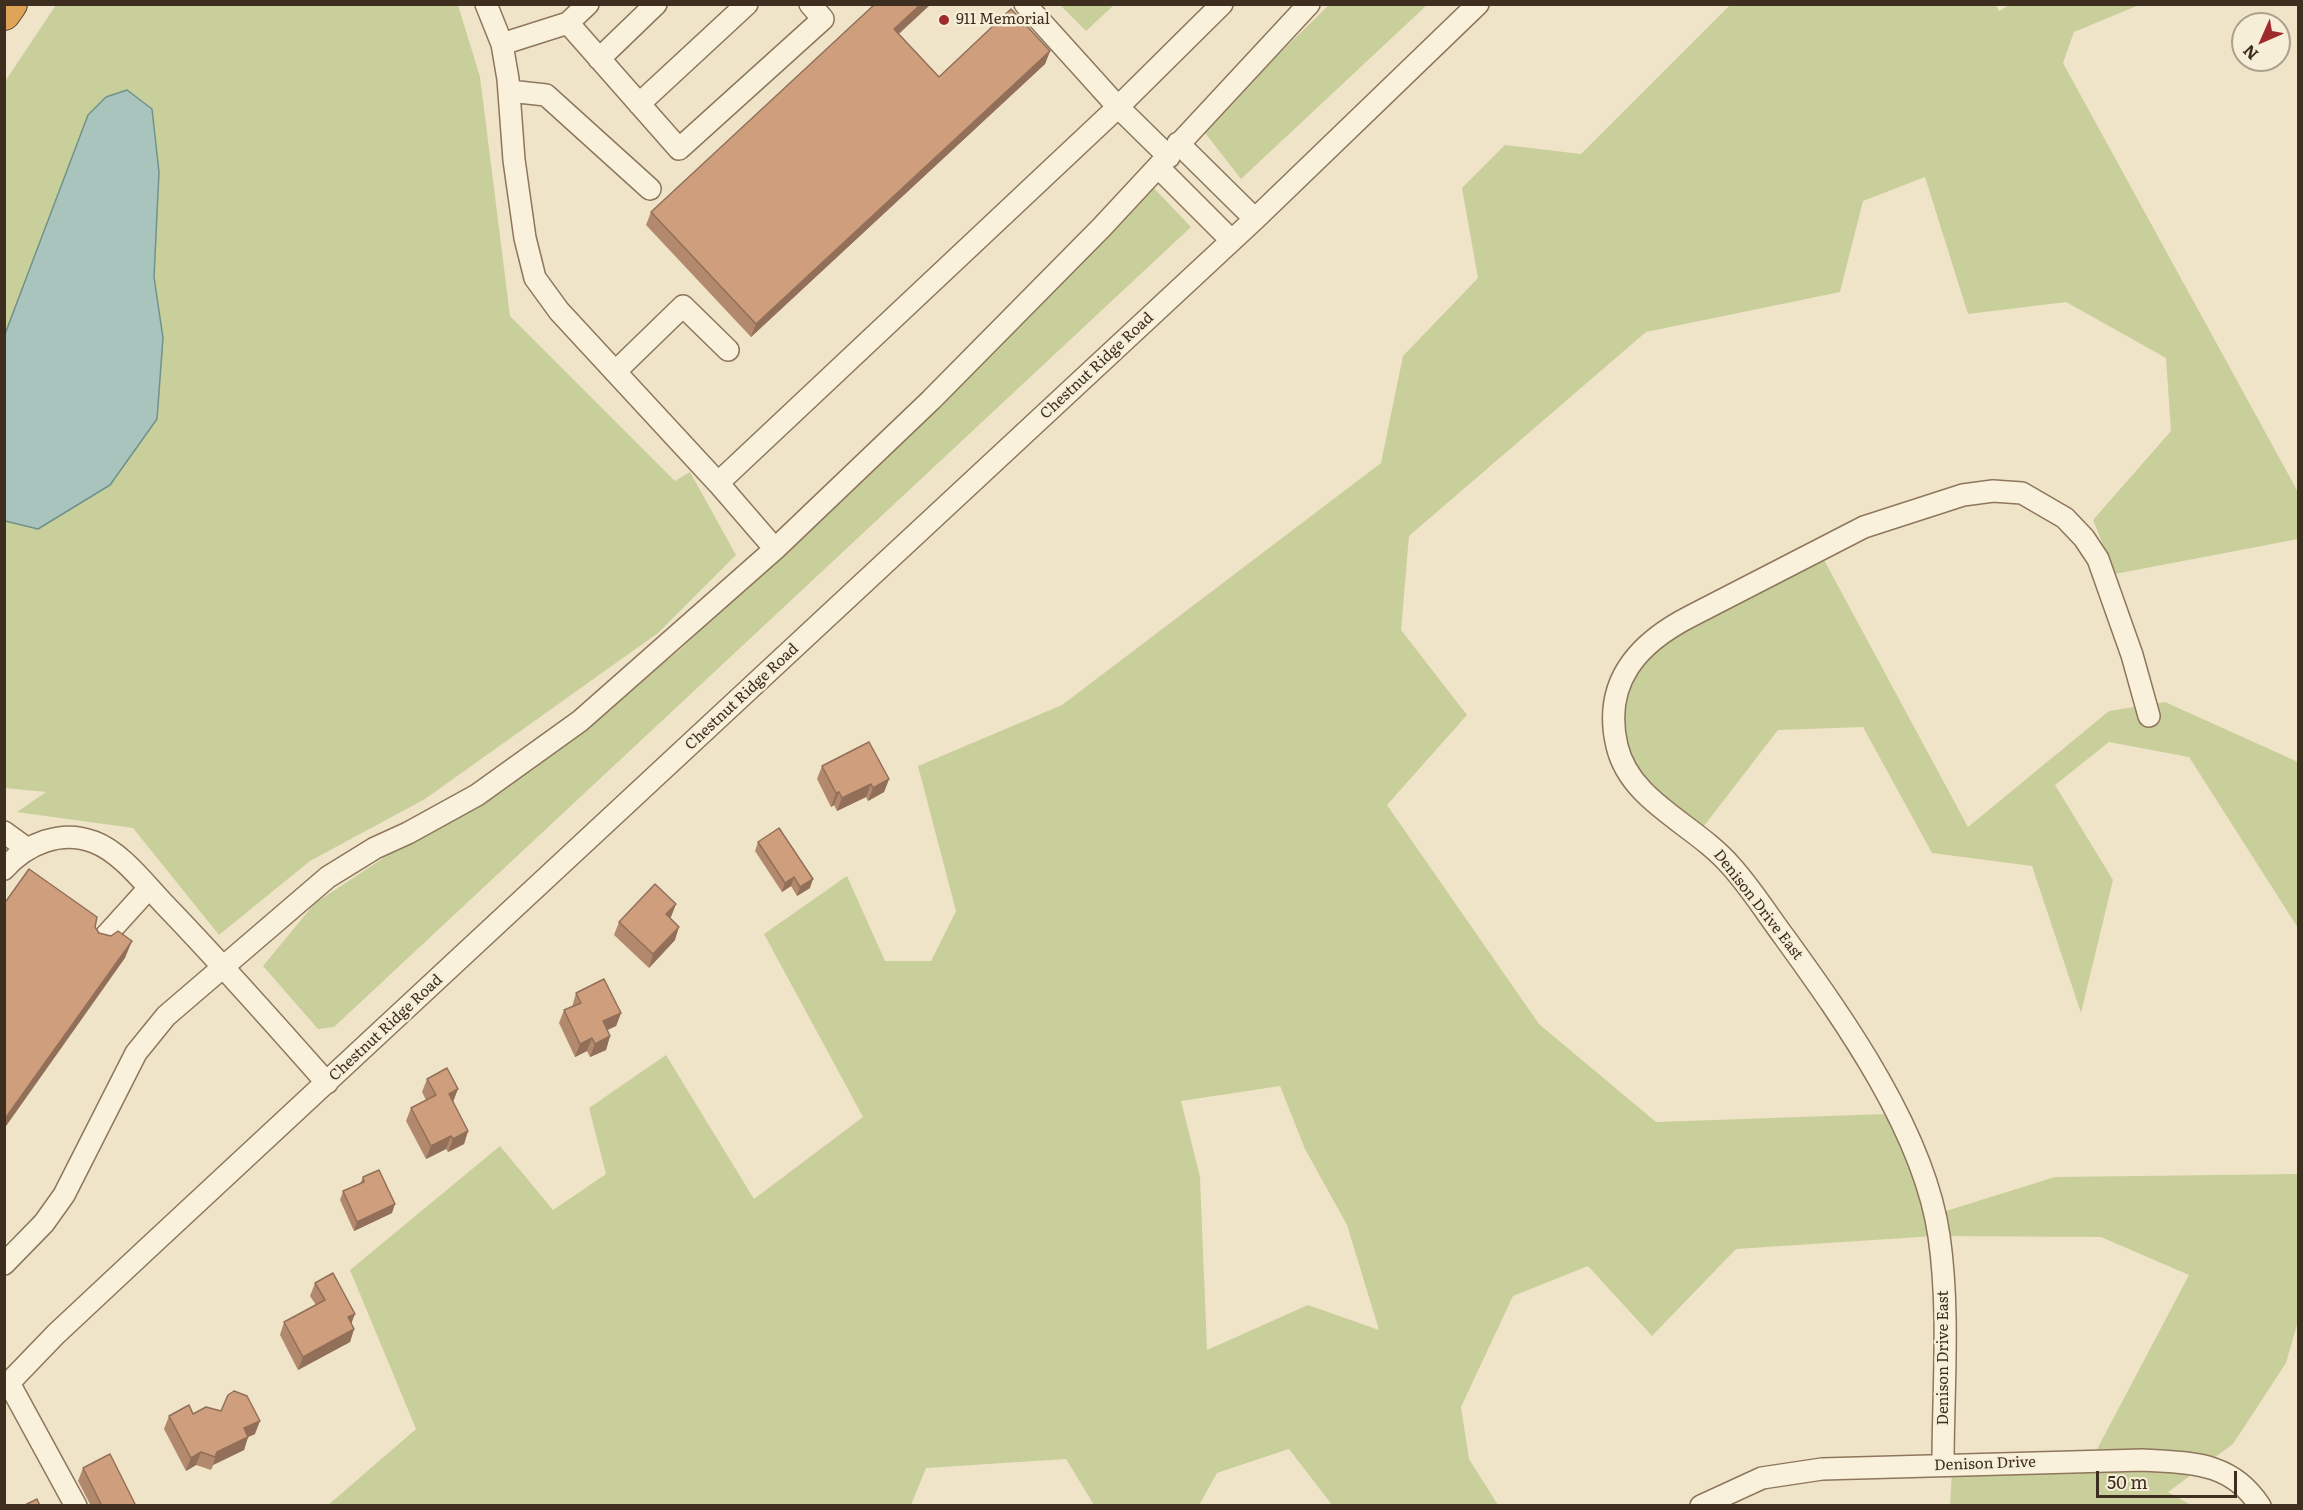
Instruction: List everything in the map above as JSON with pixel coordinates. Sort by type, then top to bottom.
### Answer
[{"type":"highway","points":[[4,14],[10,4]]},
{"type":"street","points":[[486,4],[502,44],[509,91],[514,160],[525,238],[535,278],[559,311],[718,483],[775,549]]},
{"type":"street","points":[[502,44],[568,23],[588,4]]},
{"type":"street","points":[[599,59],[656,4]]},
{"type":"street","points":[[639,104],[747,4]]},
{"type":"street","points":[[568,23],[679,149],[823,19],[810,4]]},
{"type":"street","points":[[1025,4],[1118,107],[1169,156],[1255,219]]},
{"type":"street","points":[[718,483],[1118,107],[1222,4]]},
{"type":"street","points":[[4,1264],[44,1223],[64,1195],[144,1040],[166,1016],[328,877],[375,848],[408,833],[477,795],[580,721],[775,549],[932,400],[1169,156],[1309,4]]},
{"type":"street","name":"Chestnut Ridge Road","points":[[7,1386],[43,1347],[140,1255],[1255,219],[1478,4]]},
{"type":"street","points":[[509,91],[546,95],[650,189]]},
{"type":"street","points":[[1169,156],[1231,240]]},
{"type":"street","points":[[615,372],[683,306],[728,350]]},
{"type":"street","name":"Denison Drive East","points":[[1943,1465],[1944,1276],[1937,1225],[1919,1164],[1882,1088],[1837,1012],[1732,867],[1712,845],[1653,803],[1637,787],[1625,769],[1617,748],[1614,726],[1614,706],[1620,683],[1630,663],[1646,644],[1666,629],[1864,527],[1963,495],[2003,491],[2022,493],[2065,518],[2084,538],[2098,559],[2128,644],[2149,716]]},
{"type":"street","points":[[4,832],[26,848]]},
{"type":"street","points":[[4,869],[26,848],[53,839],[88,840],[104,846],[149,888],[223,966],[327,1083]]},
{"type":"street","points":[[101,941],[149,888]]},
{"type":"street","points":[[7,1386],[76,1506]]},
{"type":"street","name":"Denison Drive","points":[[1701,1506],[1762,1478],[1822,1468],[2143,1460],[2190,1462],[2218,1468],[2240,1483],[2260,1506]]},
{"type":"green space","points":[[1995,4],[1999,11],[2011,4],[2139,5],[2074,32],[2063,63],[2298,492],[2298,539],[2115,574],[2093,520],[2171,431],[2166,358],[2066,302],[1968,314],[1925,177],[1863,201],[1840,292],[1646,332],[1409,536],[1401,630],[1467,715],[1387,805],[1539,1024],[1656,1122],[1887,1114],[1933,1215],[2055,1177],[2298,1174],[2298,1321],[2286,1363],[2233,1444],[2168,1492],[2191,1505],[1950,1505],[1953,1455],[2095,1453],[2189,1275],[2101,1237],[1935,1236],[1736,1249],[1652,1336],[1588,1266],[1513,1296],[1461,1407],[1469,1459],[1498,1505],[1332,1505],[1289,1449],[1217,1473],[1199,1505],[1094,1505],[1066,1459],[926,1468],[911,1505],[327,1506],[416,1429],[350,1270],[500,1146],[553,1210],[606,1174],[589,1108],[666,1055],[754,1199],[863,1117],[764,934],[847,876],[885,961],[931,961],[956,911],[918,766],[1062,705],[1381,463],[1403,356],[1478,278],[1462,188],[1505,145],[1581,154],[1730,5]],"holes":[[[1280,1086],[1305,1149],[1347,1225],[1379,1330],[1308,1305],[1207,1350],[1200,1177],[1181,1101]]]},
{"type":"green space","points":[[56,5],[458,5],[480,77],[510,316],[675,481],[690,472],[736,555],[658,633],[425,799],[310,861],[219,935],[133,828],[17,812],[46,792],[5,788],[4,83]]},
{"type":"green space","points":[[1060,5],[1114,5],[1086,31]]},
{"type":"green space","points":[[1329,5],[1427,5],[1241,179],[1202,129]]},
{"type":"green space","points":[[1151,185],[1191,227],[334,1027],[318,1029],[263,966],[315,903],[417,836],[510,785],[681,649]]},
{"type":"green space","points":[[1816,545],[1968,827],[2109,711],[2165,702],[2298,762],[2298,928],[2189,757],[2109,742],[2055,785],[2113,880],[2081,1013],[2032,866],[1932,853],[1863,727],[1778,730],[1697,835],[1621,749],[1628,660]]},
{"type":"water","points":[[127,90],[152,109],[159,172],[154,277],[163,338],[157,419],[110,485],[38,529],[5,521],[5,334],[88,115],[106,97]]},
{"type":"building","points":[[875,4],[921,4],[894,29],[939,77],[1011,9],[1050,51],[756,324],[651,212]]},
{"type":"building","points":[[869,742],[889,779],[873,788],[871,784],[842,798],[839,792],[836,793],[822,766]]},
{"type":"building","points":[[779,828],[813,879],[800,887],[794,877],[785,883],[758,842]]},
{"type":"building","points":[[29,869],[97,917],[95,927],[99,933],[111,936],[118,931],[132,941],[4,1120],[4,904]]},
{"type":"building","points":[[655,884],[676,904],[666,914],[679,927],[653,954],[619,922]]},
{"type":"building","points":[[604,979],[621,1013],[603,1021],[610,1036],[595,1044],[592,1038],[580,1044],[564,1010],[581,1003],[576,993]]},
{"type":"building","points":[[447,1068],[458,1089],[449,1094],[468,1131],[431,1146],[411,1108],[436,1095],[427,1079]]},
{"type":"building","points":[[379,1170],[395,1204],[357,1222],[343,1191],[364,1182],[363,1177]]},
{"type":"building","points":[[333,1273],[355,1314],[348,1317],[354,1329],[303,1357],[284,1322],[325,1300],[315,1283]]},
{"type":"building","points":[[234,1391],[247,1396],[260,1421],[244,1428],[248,1437],[217,1452],[215,1457],[201,1452],[191,1458],[169,1416],[189,1405],[193,1414],[206,1407],[221,1411],[228,1395]]},
{"type":"building","points":[[110,1454],[136,1506],[102,1506],[83,1468]]},
{"type":"building","points":[[37,1499],[40,1506],[23,1506]]},
{"type":"place","name":"911 Memorial","points":[[944,20]]}]
